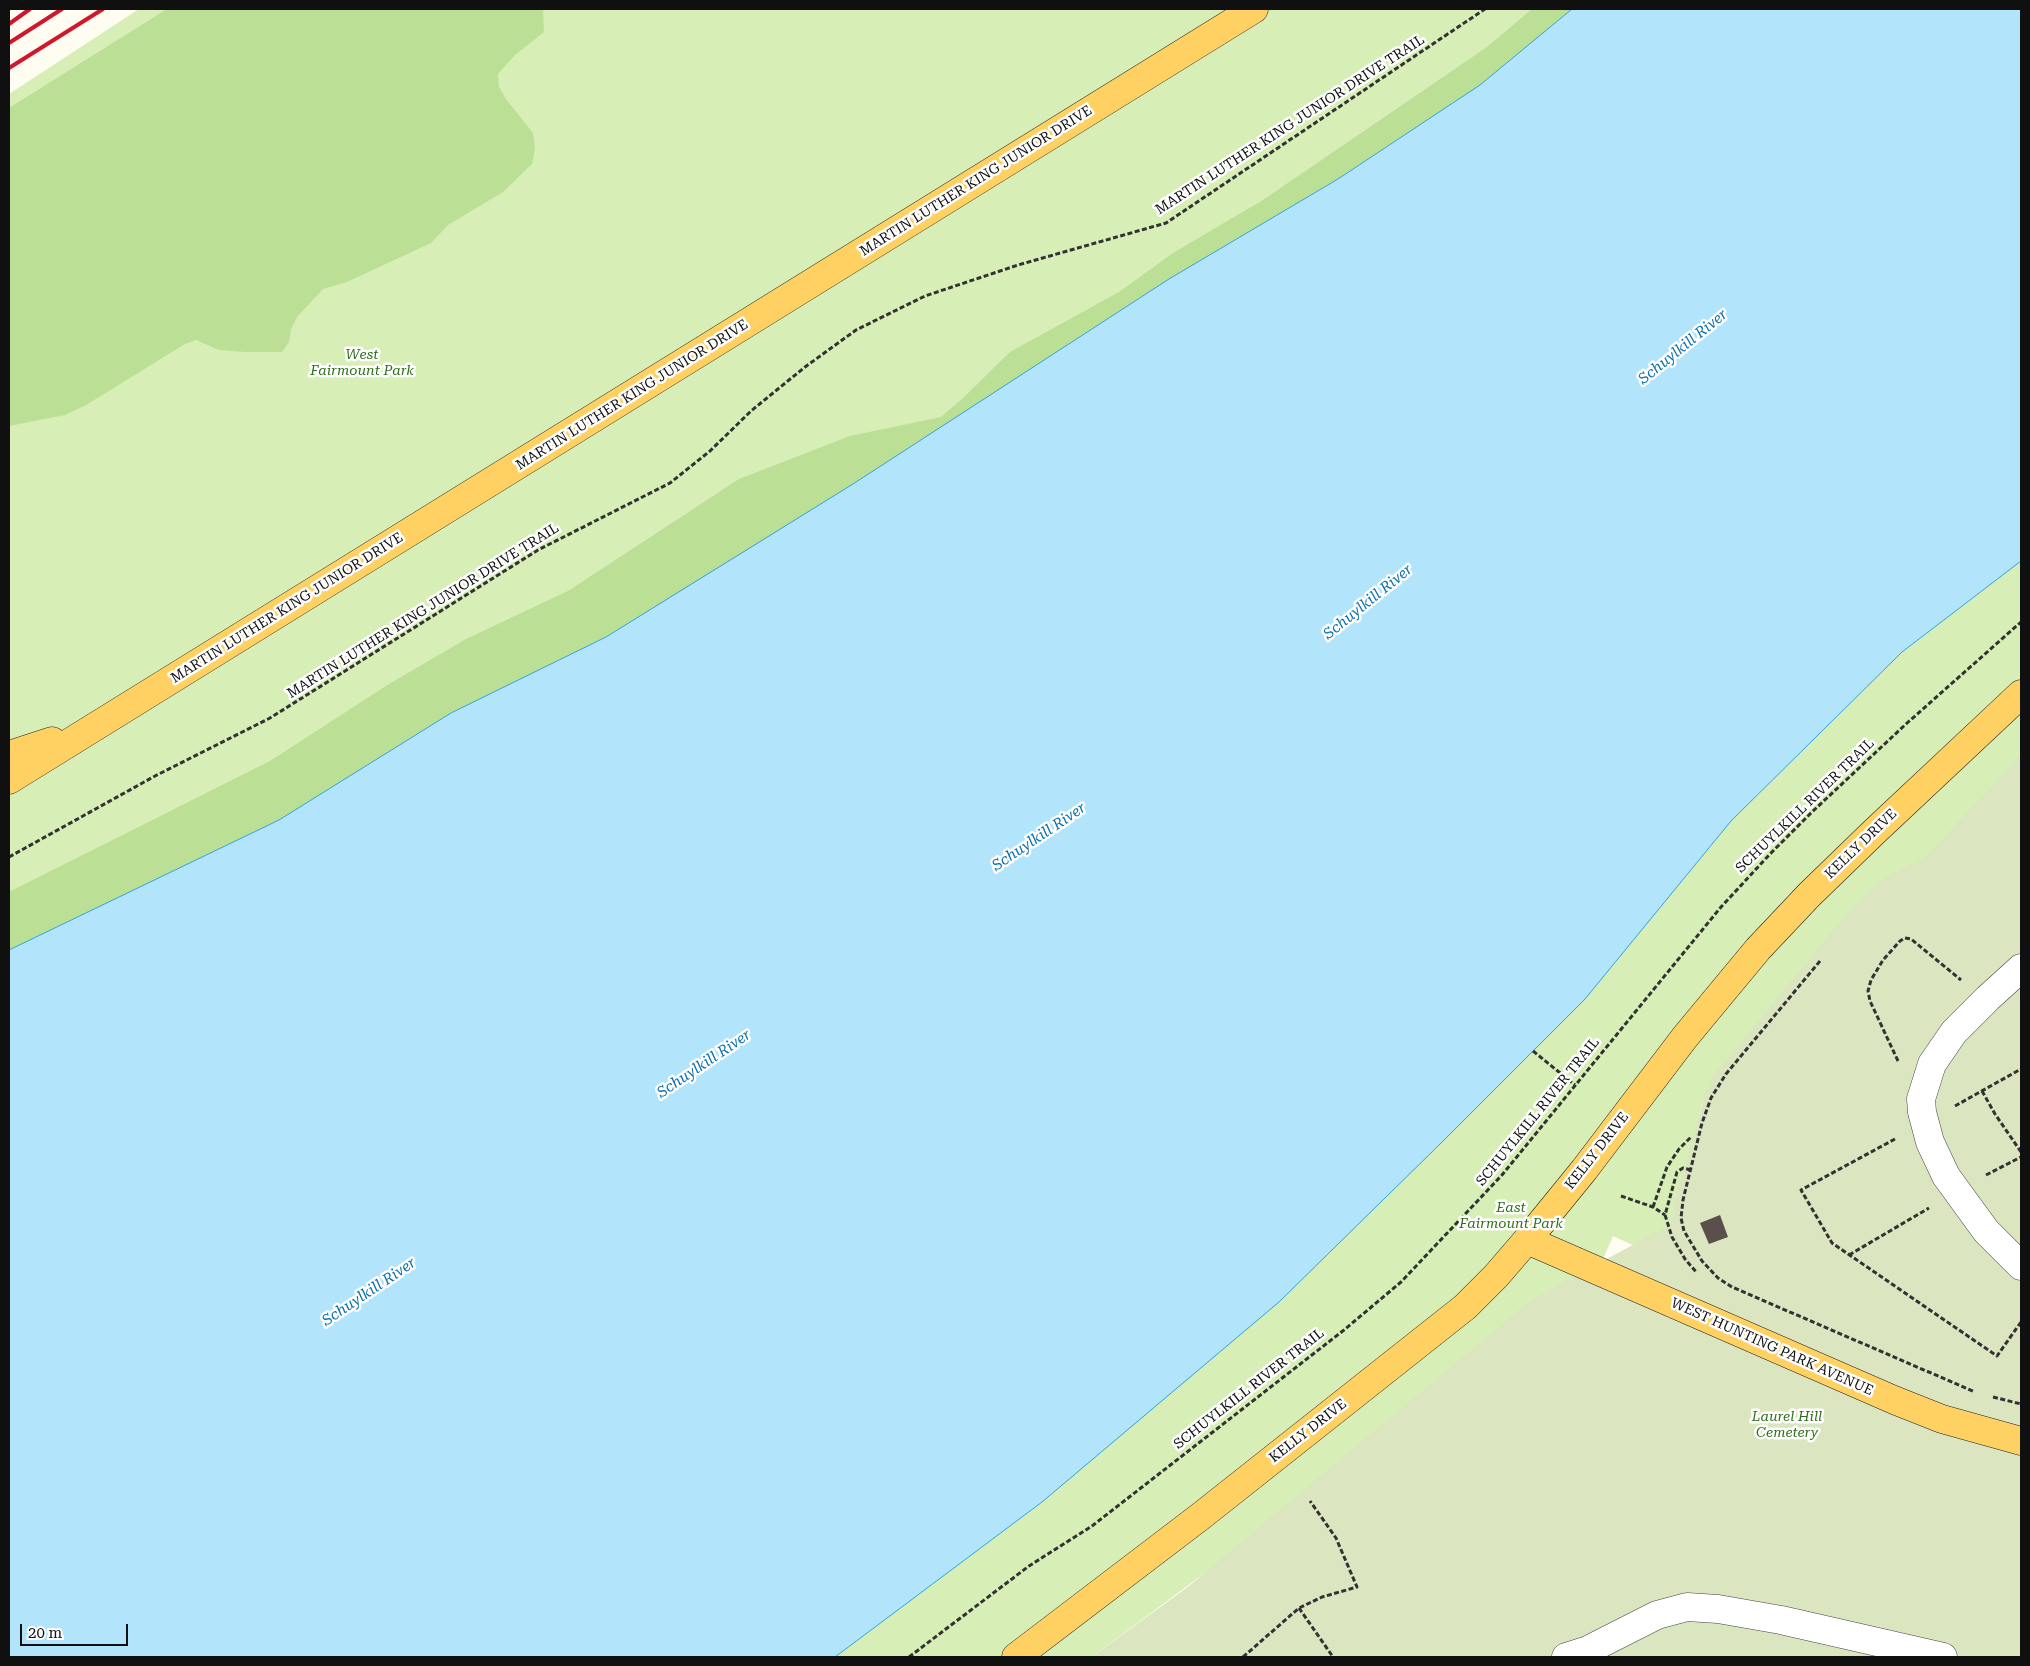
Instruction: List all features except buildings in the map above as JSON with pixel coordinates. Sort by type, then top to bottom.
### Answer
[{"type":"main road","name":"MARTIN LUTHER KING JUNIOR DRIVE","points":[[9,780],[1254,9]]},
{"type":"main road","name":"KELLY DRIVE","points":[[1016,1657],[1201,1516],[1430,1336],[1477,1294],[1527,1240],[1584,1170],[1685,1037],[1758,949],[1809,895],[2021,694]]},
{"type":"main road","points":[[9,755],[87,730]]},
{"type":"main road","name":"WEST HUNTING PARK AVENUE","points":[[1527,1240],[1894,1400],[1942,1419],[2021,1441]]},
{"type":"lane","points":[[2021,968],[1954,1032],[1941,1049],[1932,1064],[1923,1111],[1938,1159],[1957,1192],[1986,1231],[2021,1266]]},
{"type":"lane","points":[[1566,1657],[1588,1650],[1656,1615],[1687,1607],[1718,1609],[1781,1620],[1943,1657]]},
{"type":"path","name":"MARTIN LUTHER KING JUNIOR DRIVE TRAIL","points":[[9,857],[155,776],[270,718],[538,550],[670,483],[710,451],[751,411],[805,367],[856,330],[925,296],[1018,265],[1166,223],[1485,9]]},
{"type":"path","name":"SCHUYLKILL RIVER TRAIL","points":[[908,1657],[1029,1566],[1092,1526],[1344,1330],[1401,1282],[1502,1176],[1721,908],[1770,854],[1906,724],[2021,622]]},
{"type":"path","points":[[1988,998],[1952,974],[1911,939],[1905,938],[1900,940],[1875,971],[1868,991],[1873,1010],[1923,1111],[1801,1190],[1832,1243],[1997,1356],[2021,1322]]},
{"type":"path","points":[[1820,962],[1717,1087],[1706,1108],[1682,1200],[1681,1218],[1690,1244],[1702,1261],[1718,1278],[1732,1287],[1978,1393]]},
{"type":"path","points":[[1534,1051],[1575,1085]]},
{"type":"path","points":[[1953,1107],[2021,1069]]},
{"type":"path","points":[[1982,1091],[2021,1152]]},
{"type":"path","points":[[1653,1207],[1667,1167],[1691,1138]]},
{"type":"path","points":[[1849,1254],[2021,1157]]},
{"type":"path","points":[[1690,1170],[1683,1168],[1677,1172],[1665,1214],[1672,1237],[1685,1259],[1697,1272]]},
{"type":"path","points":[[1621,1196],[1653,1207],[1665,1214]]},
{"type":"path","points":[[1992,1396],[2021,1404]]},
{"type":"path","points":[[1243,1657],[1299,1608],[1322,1597],[1357,1587],[1336,1538],[1310,1501]]},
{"type":"path","points":[[1299,1608],[1333,1657]]},
{"type":"green space","name":"West Fairmount Park","points":[[139,9],[1572,9],[1169,279],[853,484],[9,950],[9,94]]},
{"type":"green space","points":[[167,9],[543,9],[544,32],[515,55],[498,74],[499,87],[506,99],[533,133],[535,148],[532,164],[503,192],[448,225],[431,243],[347,282],[323,289],[297,317],[291,329],[289,342],[282,352],[219,350],[196,340],[185,344],[86,405],[65,415],[9,426],[9,108]]},
{"type":"green space","points":[[1532,9],[1572,9],[1480,85],[1338,179],[1169,279],[722,567],[606,637],[451,713],[279,820],[9,950],[9,892],[270,761],[389,684],[466,639],[568,591],[739,479],[850,436],[941,417],[1010,352],[1119,292],[1173,253],[1263,200],[1487,47]]},
{"type":"green space","name":"East Fairmount Park","points":[[2021,561],[2021,792],[1715,1080],[1702,1103],[1677,1205],[1693,1273],[1613,1236],[1581,1310],[1238,1548],[1092,1657],[835,1657],[1042,1502],[1438,1146],[1585,999],[1731,821],[1902,652]]},
{"type":"green space","name":"Laurel Hill Cemetery","points":[[2021,754],[2021,1657],[1092,1657],[1189,1586],[1530,1301],[1671,1224],[1675,1202],[1705,1094],[1713,1076],[1851,909],[1879,881],[1927,856]]},
{"type":"water","name":"Schuylkill River","points":[[1572,9],[2021,9],[2021,561],[1902,652],[1731,821],[1585,999],[1279,1302],[1042,1502],[835,1657],[9,1657],[9,950],[279,820],[451,713],[606,637],[853,484],[1169,279],[1338,179],[1480,85]]},
{"type":"railway","points":[[9,24],[30,9]]},
{"type":"railway","points":[[9,43],[62,9]]},
{"type":"railway","points":[[9,68],[103,9]]}]
